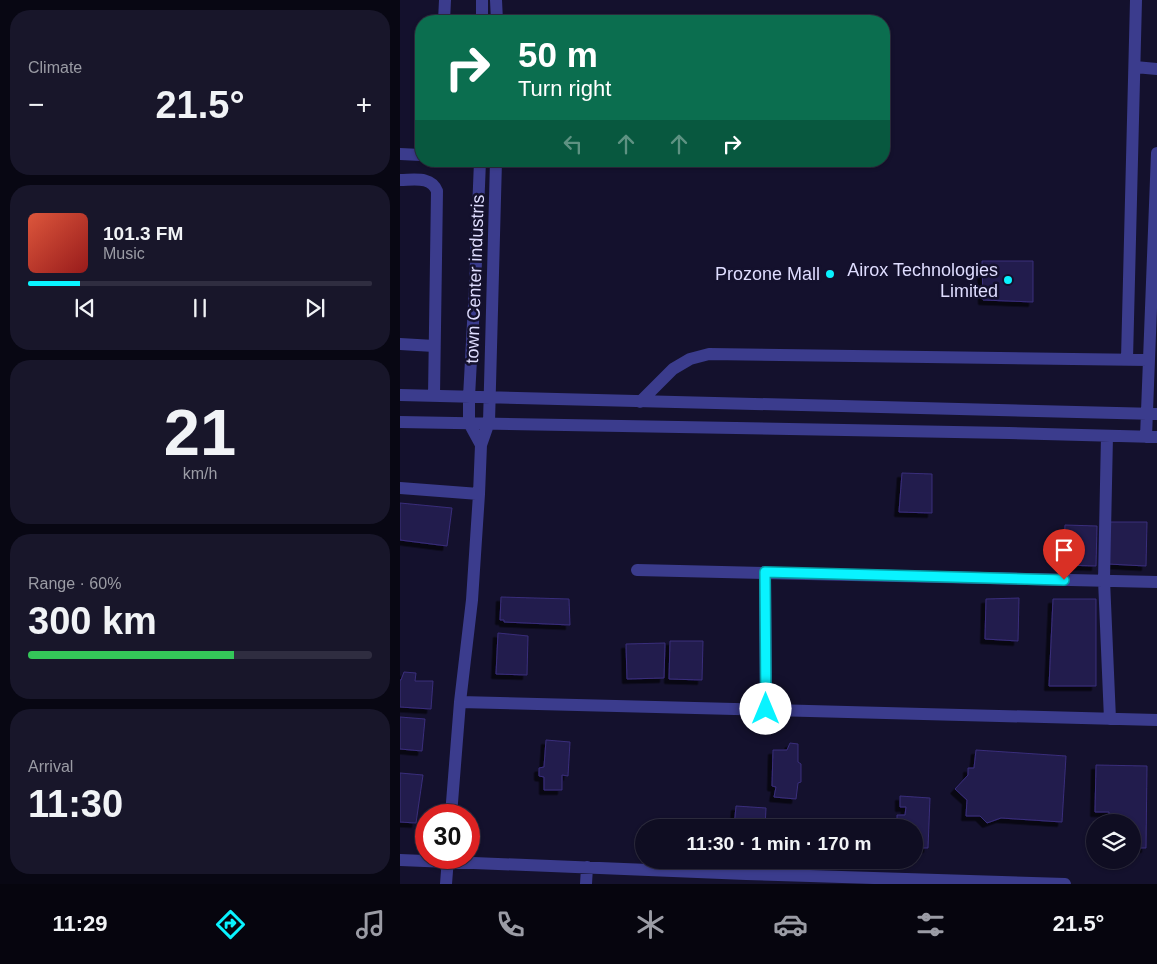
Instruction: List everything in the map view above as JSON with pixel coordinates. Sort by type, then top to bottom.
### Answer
[{"type":"street","points":[[444,0],[444,15]]},
{"type":"street","points":[[1127,359],[1136,0]]},
{"type":"street","points":[[482,3],[496,3]]},
{"type":"street","points":[[1135,67],[1157,68]]},
{"type":"street","points":[[400,422],[488,422],[1151,437],[1152,414],[1148,360],[1157,153]]},
{"type":"street","points":[[400,154],[415,155]]},
{"type":"street","points":[[480,167],[469,423],[481,445]]},
{"type":"street","name":"town Center industris","points":[[453,804],[460,702],[472,600],[481,445],[488,422],[496,167]]},
{"type":"street","points":[[400,180],[428,181],[434,185],[437,191],[434,396]]},
{"type":"street","points":[[475,286],[492,286]]},
{"type":"street","points":[[400,344],[434,346]]},
{"type":"street","points":[[640,402],[673,370],[690,359],[709,354],[1148,360]]},
{"type":"street","points":[[400,395],[1152,414]]},
{"type":"street","points":[[1108,436],[1104,580],[1110,719]]},
{"type":"street","points":[[400,488],[479,494]]},
{"type":"street","points":[[637,570],[1157,582]]},
{"type":"street","points":[[765,572],[766,709]]},
{"type":"street","points":[[460,702],[1157,720]]},
{"type":"street","points":[[400,860],[415,860]]},
{"type":"street","points":[[480,862],[587,867],[748,879],[1065,884]]},
{"type":"street","points":[[586,884],[587,867]]},
{"type":"street","points":[[446,884],[447,869]]},
{"type":"building","name":"Airox Technologies Limited","points":[[982,261],[1033,261],[1033,302],[983,300]]},
{"type":"building","points":[[902,473],[932,474],[932,513],[899,512]]},
{"type":"building","points":[[400,503],[452,508],[447,546],[400,540]]},
{"type":"building","points":[[1109,522],[1147,522],[1146,566],[1108,564]]},
{"type":"building","points":[[1065,525],[1097,526],[1096,566],[1063,565]]},
{"type":"building","points":[[501,597],[569,599],[570,625],[504,622],[504,620],[500,620]]},
{"type":"building","points":[[1019,598],[1018,641],[985,639],[986,599]]},
{"type":"building","points":[[1053,599],[1096,599],[1096,686],[1049,686]]},
{"type":"building","points":[[498,633],[528,636],[527,675],[496,674]]},
{"type":"building","points":[[670,641],[703,641],[702,680],[669,679]]},
{"type":"building","points":[[665,643],[664,678],[627,679],[626,644]]},
{"type":"building","points":[[404,672],[416,673],[415,681],[433,681],[431,709],[400,707],[400,680]]},
{"type":"building","points":[[400,717],[425,719],[422,751],[400,749]]},
{"type":"building","points":[[546,740],[570,742],[568,776],[562,775],[562,790],[544,790],[544,777],[539,776],[539,768],[544,767]]},
{"type":"building","points":[[790,743],[798,744],[798,762],[801,764],[801,782],[798,783],[796,799],[774,797],[776,787],[772,786],[773,750],[787,750]]},
{"type":"building","points":[[976,750],[1066,756],[1062,822],[1001,818],[987,823],[980,816],[966,816],[967,800],[955,789],[968,775],[968,768],[974,768]]},
{"type":"building","points":[[1096,765],[1147,766],[1146,848],[1141,848],[1141,814],[1095,812]]},
{"type":"building","points":[[400,773],[423,775],[419,804],[415,804],[415,823],[400,822]]},
{"type":"building","points":[[900,796],[930,798],[928,848],[923,848],[923,819],[897,819],[897,815],[905,815],[906,807],[900,807]]},
{"type":"building","points":[[736,806],[766,808],[765,819],[735,819]]},
{"type":"place","name":"Prozone Mall","points":[[830,274]]},
{"type":"place","name":"Airox Technologies Limited","points":[[1008,280]]},
{"type":"route","points":[[766,709],[765,572],[1064,580]]}]
